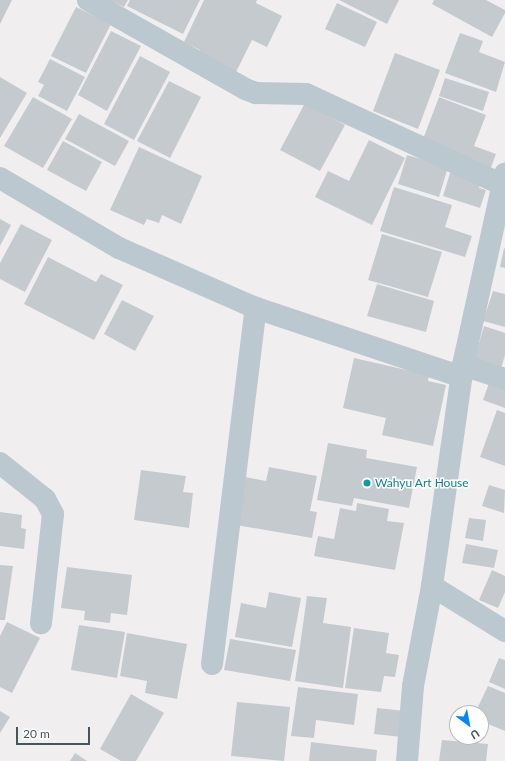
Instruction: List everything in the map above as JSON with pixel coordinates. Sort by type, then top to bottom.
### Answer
[{"type":"street","points":[[88,0],[244,89],[256,93],[312,96],[504,179],[462,371],[432,586],[413,686],[407,761]]},
{"type":"street","points":[[0,178],[119,248],[256,308],[462,371],[505,379]]},
{"type":"street","points":[[212,664],[256,308]]},
{"type":"street","points":[[0,463],[45,499],[53,514],[41,623]]},
{"type":"street","points":[[432,586],[505,631]]},
{"type":"building","points":[[0,0],[12,0],[0,24]]},
{"type":"building","points":[[109,0],[128,0],[124,7]]},
{"type":"building","points":[[130,0],[200,0],[183,34],[127,6]]},
{"type":"building","points":[[204,0],[257,0],[256,3],[282,16],[267,47],[252,40],[236,72],[198,54],[200,50],[184,42]]},
{"type":"building","points":[[339,0],[399,0],[387,24]]},
{"type":"building","points":[[434,0],[486,0],[505,10],[505,13],[492,37],[432,4]]},
{"type":"building","points":[[337,3],[377,22],[365,47],[325,29]]},
{"type":"building","points":[[76,7],[111,24],[86,73],[51,56]]},
{"type":"building","points":[[111,31],[141,46],[107,111],[78,95]]},
{"type":"building","points":[[460,33],[483,41],[479,52],[505,62],[496,92],[445,73]]},
{"type":"building","points":[[395,53],[440,70],[418,129],[373,111]]},
{"type":"building","points":[[140,56],[170,72],[134,140],[104,124]]},
{"type":"building","points":[[50,59],[85,77],[67,111],[38,96],[44,85],[38,82]]},
{"type":"building","points":[[0,77],[27,93],[0,138]]},
{"type":"building","points":[[445,78],[489,92],[483,111],[439,96]]},
{"type":"building","points":[[169,81],[201,97],[170,158],[137,141]]},
{"type":"building","points":[[33,97],[72,119],[43,168],[4,146]]},
{"type":"building","points":[[439,97],[486,115],[474,146],[496,154],[489,173],[420,147]]},
{"type":"building","points":[[305,103],[345,125],[320,171],[280,150]]},
{"type":"building","points":[[79,114],[129,141],[115,166],[65,139]]},
{"type":"building","points":[[369,140],[405,158],[372,225],[315,197],[328,171],[349,181]]},
{"type":"building","points":[[63,141],[102,162],[86,191],[47,170]]},
{"type":"building","points":[[139,147],[202,176],[181,224],[162,215],[159,223],[147,219],[144,225],[110,210]]},
{"type":"building","points":[[407,155],[448,167],[439,197],[398,184]]},
{"type":"building","points":[[451,170],[482,179],[479,188],[486,190],[480,208],[443,196]]},
{"type":"building","points":[[394,187],[452,205],[445,227],[472,236],[465,257],[380,231]]},
{"type":"building","points":[[0,219],[11,225],[0,246]]},
{"type":"building","points":[[21,224],[52,240],[25,292],[0,279],[0,263]]},
{"type":"building","points":[[382,234],[442,252],[428,297],[368,280]]},
{"type":"building","points":[[504,248],[505,249],[505,268],[500,267]]},
{"type":"building","points":[[48,257],[96,282],[101,274],[123,285],[94,340],[24,304]]},
{"type":"building","points":[[377,284],[434,301],[426,332],[367,316]]},
{"type":"building","points":[[493,291],[505,294],[505,327],[483,321]]},
{"type":"building","points":[[122,300],[154,316],[135,351],[104,334]]},
{"type":"building","points":[[484,326],[505,333],[505,355],[500,372],[473,364]]},
{"type":"building","points":[[354,358],[429,375],[428,381],[446,385],[433,446],[382,435],[386,418],[343,408]]},
{"type":"building","points":[[490,380],[505,385],[505,408],[483,400]]},
{"type":"building","points":[[497,410],[505,413],[505,466],[480,457]]},
{"type":"building","name":"Wahyu Art House","points":[[328,443],[367,450],[366,458],[417,467],[409,508],[354,498],[352,506],[317,500]]},
{"type":"building","points":[[269,467],[317,476],[310,511],[317,512],[312,538],[236,525],[245,477],[266,481]]},
{"type":"building","points":[[141,470],[186,476],[183,492],[193,493],[189,528],[134,520]]},
{"type":"building","points":[[489,485],[505,490],[504,513],[482,506]]},
{"type":"building","points":[[357,503],[389,509],[387,521],[404,523],[395,570],[314,556],[318,536],[334,539],[340,508],[356,511]]},
{"type":"building","points":[[0,512],[22,515],[21,528],[26,529],[24,549],[0,546]]},
{"type":"building","points":[[469,518],[486,520],[483,541],[465,538]]},
{"type":"building","points":[[466,544],[498,550],[494,568],[462,563]]},
{"type":"building","points":[[0,565],[13,566],[5,620],[0,620]]},
{"type":"building","points":[[67,567],[132,575],[127,615],[111,613],[110,623],[84,620],[85,611],[61,608]]},
{"type":"building","points":[[492,570],[505,576],[505,592],[498,608],[479,600]]},
{"type":"building","points":[[269,592],[301,598],[292,647],[235,637],[241,603],[266,608]]},
{"type":"building","points":[[307,596],[327,598],[323,623],[351,627],[343,688],[295,681]]},
{"type":"building","points":[[7,622],[40,638],[12,693],[0,687],[0,636]]},
{"type":"building","points":[[79,625],[125,632],[117,678],[71,670]]},
{"type":"building","points":[[354,628],[389,633],[386,653],[399,655],[395,677],[384,676],[381,692],[345,688]]},
{"type":"building","points":[[127,633],[187,644],[177,699],[145,693],[147,681],[120,676]]},
{"type":"building","points":[[230,639],[296,650],[290,681],[224,670]]},
{"type":"building","points":[[499,658],[505,660],[505,689],[489,682]]},
{"type":"building","points":[[488,686],[505,693],[505,731],[489,724],[489,705],[479,705]]},
{"type":"building","points":[[298,687],[358,694],[354,725],[316,720],[314,738],[291,736]]},
{"type":"building","points":[[131,694],[164,713],[136,761],[121,761],[100,749]]},
{"type":"building","points":[[237,702],[290,707],[284,761],[231,756]]},
{"type":"building","points":[[377,708],[405,711],[402,737],[374,734]]},
{"type":"building","points":[[0,711],[10,717],[0,733]]},
{"type":"building","points":[[442,740],[449,741],[449,745],[488,745],[486,761],[439,761]]},
{"type":"building","points":[[311,742],[377,750],[376,761],[309,761]]},
{"type":"building","points":[[75,753],[87,761],[70,761]]},
{"type":"place","name":"Wahyu Art House","points":[[367,483]]}]
